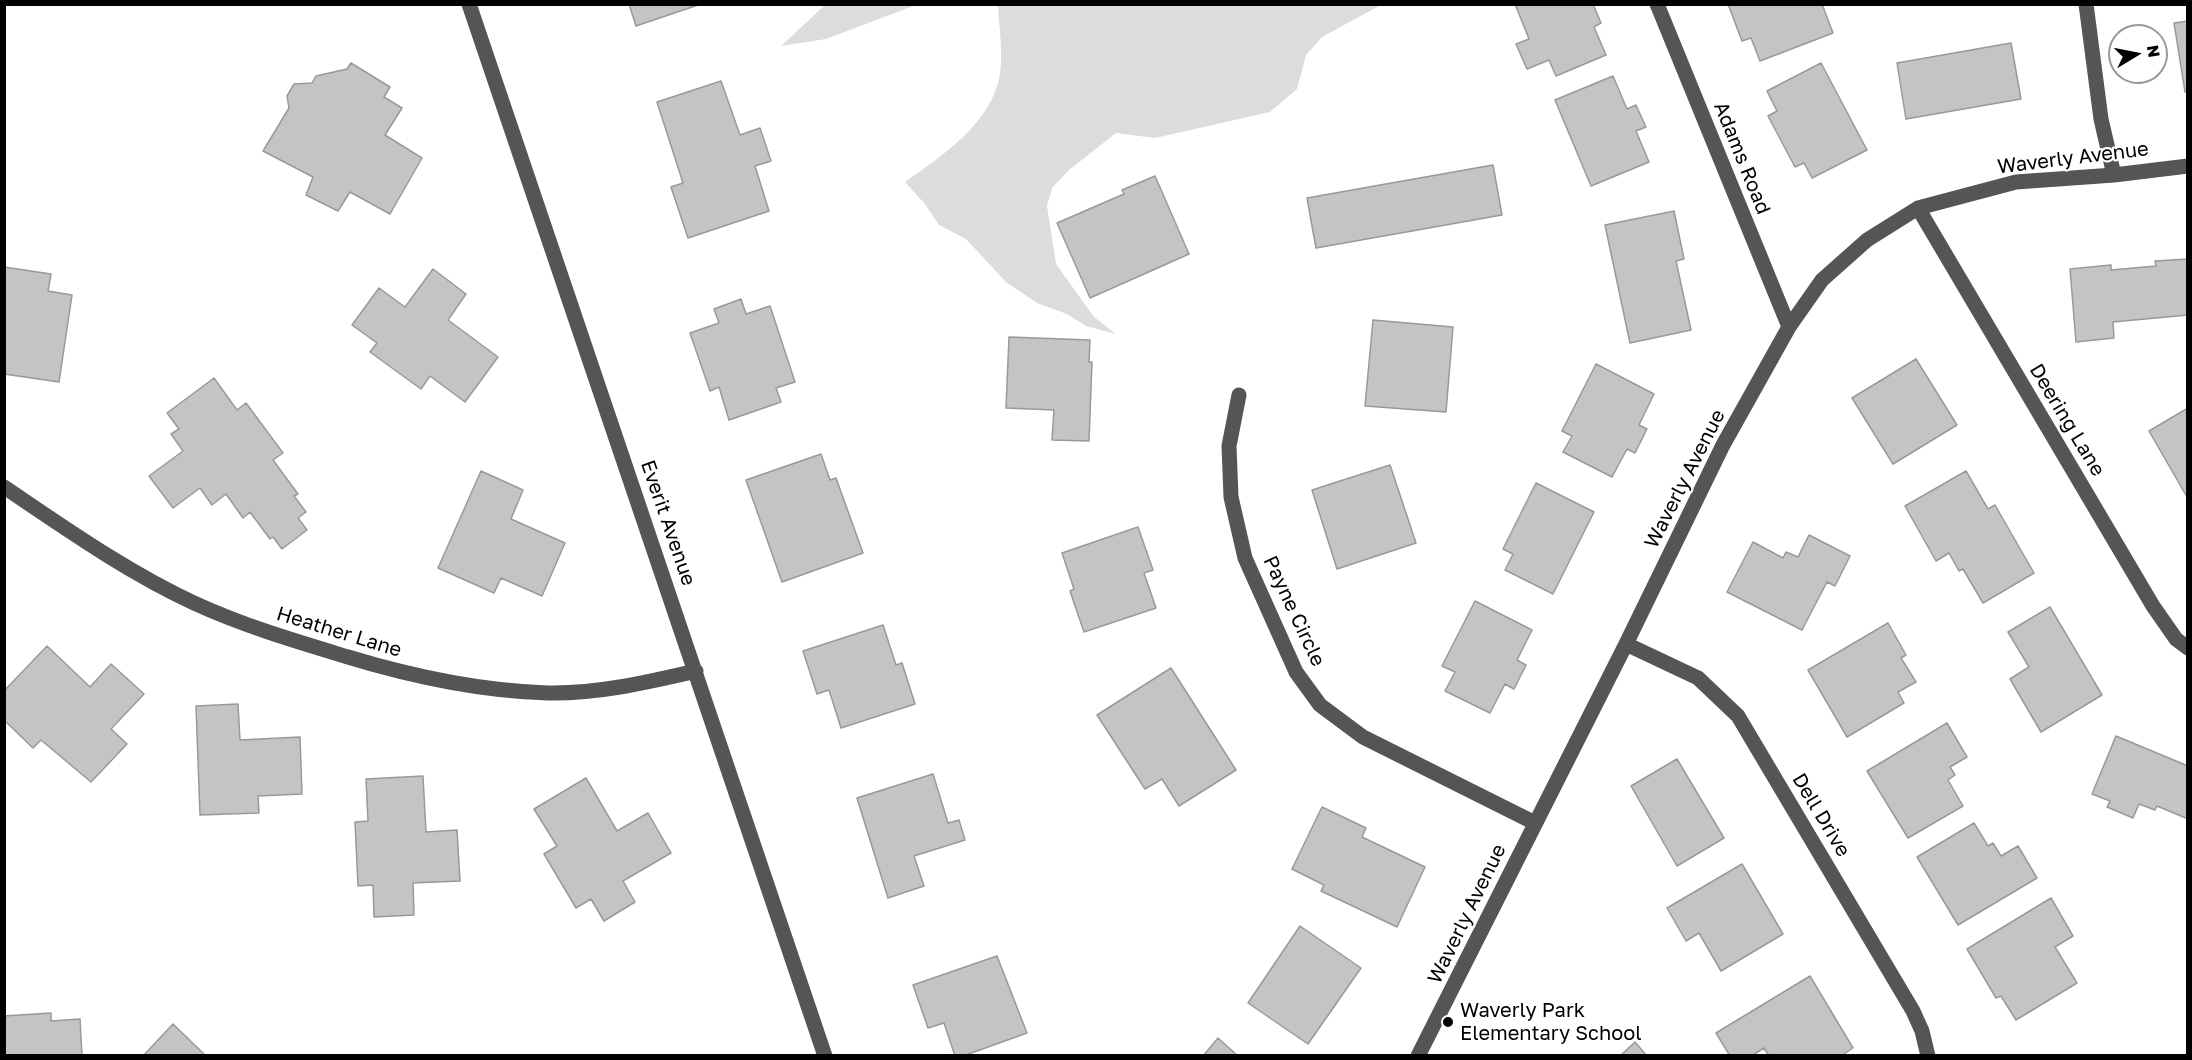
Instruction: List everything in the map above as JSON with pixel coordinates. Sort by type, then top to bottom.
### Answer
[{"type":"street","name":"Everit Avenue","points":[[469,4],[825,1056]]},
{"type":"street","name":"Adams Road","points":[[1657,4],[1789,327]]},
{"type":"street","points":[[2086,4],[2101,119],[2114,175]]},
{"type":"street","name":"Waverly Avenue","points":[[1418,1056],[1626,644],[1723,445],[1789,327],[1822,280],[1867,240],[1918,208],[2016,182],[2114,175],[2187,166]]},
{"type":"street","name":"Deering Lane","points":[[1918,208],[2153,606],[2176,639],[2187,648]]},
{"type":"street","name":"Payne Circle","points":[[1239,395],[1229,446],[1231,497],[1245,558],[1296,672],[1320,705],[1363,737],[1535,823]]},
{"type":"street","name":"Heather Lane","points":[[4,487],[88,545],[192,602],[257,630],[413,676],[468,687],[550,693],[603,689],[696,671]]},
{"type":"street","name":"Dell Drive","points":[[1626,644],[1698,678],[1738,716],[1913,1011],[1922,1031],[1928,1056]]},
{"type":"shaded area","points":[[998,4],[1381,5],[1322,37],[1306,55],[1297,89],[1270,112],[1155,138],[1116,133],[1069,170],[1052,188],[1047,206],[1056,264],[1094,317],[1116,334],[1086,326],[1067,314],[1037,303],[1006,282],[966,239],[939,225],[925,204],[905,182],[963,137],[987,108],[995,92],[1001,66]]},
{"type":"shaded area","points":[[825,5],[916,5],[826,39],[781,46]]},
{"type":"building","points":[[629,4],[701,4],[636,26]]},
{"type":"building","points":[[1515,4],[1593,4],[1601,23],[1594,27],[1606,55],[1556,76],[1549,60],[1527,69],[1516,44],[1529,39]]},
{"type":"building","points":[[1728,4],[1822,4],[1833,33],[1760,61],[1751,38],[1742,41]]},
{"type":"building","points":[[2188,21],[2188,91],[2185,92],[2174,23]]},
{"type":"building","points":[[2011,43],[2021,99],[1906,119],[1897,63]]},
{"type":"building","points":[[351,63],[390,87],[384,97],[402,108],[385,135],[422,158],[390,214],[350,192],[338,211],[306,195],[313,177],[263,151],[289,108],[287,96],[294,84],[312,83],[316,76],[347,69]]},
{"type":"building","points":[[1821,63],[1867,150],[1812,178],[1804,163],[1795,167],[1768,116],[1777,111],[1767,91]]},
{"type":"building","points":[[1613,76],[1627,109],[1636,105],[1646,127],[1636,131],[1649,162],[1591,186],[1555,100]]},
{"type":"building","points":[[721,81],[740,135],[760,128],[771,161],[755,166],[769,211],[688,238],[671,187],[683,183],[657,102]]},
{"type":"building","points":[[1493,165],[1502,215],[1316,248],[1307,198]]},
{"type":"building","points":[[1155,176],[1189,254],[1090,298],[1057,223],[1124,194],[1122,190]]},
{"type":"building","points":[[1674,211],[1684,259],[1676,261],[1691,330],[1630,343],[1605,225]]},
{"type":"building","points":[[2188,259],[2188,315],[2113,322],[2114,338],[2076,342],[2070,269],[2111,265],[2111,270],[2156,266],[2155,261]]},
{"type":"building","points":[[4,267],[51,274],[48,291],[72,295],[59,382],[4,374]]},
{"type":"building","points":[[433,269],[466,294],[448,320],[498,357],[465,402],[430,376],[421,389],[370,352],[377,343],[352,325],[379,288],[405,307]]},
{"type":"building","points":[[741,299],[746,314],[770,306],[795,382],[776,388],[781,402],[729,420],[719,387],[710,391],[690,333],[719,323],[714,309]]},
{"type":"building","points":[[1373,320],[1453,327],[1446,412],[1365,406]]},
{"type":"building","points":[[1009,337],[1090,340],[1089,362],[1092,362],[1089,441],[1052,440],[1054,410],[1006,408]]},
{"type":"building","points":[[1916,359],[1957,425],[1893,464],[1852,398]]},
{"type":"building","points":[[1596,364],[1654,394],[1639,425],[1647,429],[1635,453],[1627,449],[1612,477],[1563,452],[1572,436],[1562,431]]},
{"type":"building","points":[[214,378],[237,410],[246,403],[283,453],[273,460],[298,494],[294,496],[306,512],[298,518],[307,530],[282,549],[273,537],[270,539],[250,512],[243,518],[226,494],[212,505],[200,488],[173,508],[149,476],[183,451],[171,434],[179,429],[167,413]]},
{"type":"building","points":[[2188,408],[2188,496],[2187,497],[2149,431]]},
{"type":"building","points":[[821,454],[830,480],[836,478],[863,553],[782,582],[746,480]]},
{"type":"building","points":[[1390,465],[1416,543],[1337,569],[1312,490]]},
{"type":"building","points":[[481,471],[523,490],[511,519],[565,543],[542,596],[501,578],[494,593],[438,568]]},
{"type":"building","points":[[1966,471],[1988,509],[1995,505],[2034,573],[1983,603],[1963,569],[1959,571],[1949,553],[1936,561],[1905,506]]},
{"type":"building","points":[[1536,483],[1594,512],[1553,594],[1505,570],[1513,554],[1503,549]]},
{"type":"building","points":[[1138,527],[1153,570],[1144,573],[1156,608],[1084,632],[1070,591],[1074,589],[1062,553]]},
{"type":"building","points":[[1809,535],[1850,556],[1835,586],[1827,582],[1802,630],[1727,592],[1753,542],[1783,558],[1786,552],[1798,557]]},
{"type":"building","points":[[1475,601],[1532,630],[1517,660],[1526,665],[1514,689],[1505,684],[1490,713],[1445,691],[1455,672],[1442,666]]},
{"type":"building","points":[[2050,607],[2102,695],[2041,732],[2010,679],[2029,667],[2008,632]]},
{"type":"building","points":[[1888,623],[1906,655],[1901,658],[1916,682],[1898,692],[1904,703],[1847,737],[1808,670]]},
{"type":"building","points":[[883,625],[896,665],[902,663],[915,704],[841,728],[829,690],[817,694],[803,651]]},
{"type":"building","points":[[47,646],[90,687],[111,664],[144,694],[111,729],[127,744],[91,782],[41,740],[33,748],[4,720],[4,691]]},
{"type":"building","points":[[1171,668],[1236,770],[1179,806],[1162,779],[1145,789],[1097,715]]},
{"type":"building","points":[[238,704],[240,740],[300,737],[302,794],[258,796],[259,813],[200,815],[196,706]]},
{"type":"building","points":[[1947,723],[1967,757],[1950,767],[1955,775],[1948,780],[1963,806],[1908,838],[1867,771]]},
{"type":"building","points":[[2116,736],[2188,766],[2188,819],[2157,806],[2155,810],[2139,804],[2133,818],[2107,807],[2110,801],[2092,794]]},
{"type":"building","points":[[1677,759],[1724,838],[1677,866],[1631,786]]},
{"type":"building","points":[[933,774],[948,823],[959,820],[965,840],[914,856],[924,886],[888,898],[857,798]]},
{"type":"building","points":[[423,776],[426,832],[457,830],[460,881],[413,883],[414,915],[374,917],[373,885],[358,886],[355,822],[368,821],[366,779]]},
{"type":"building","points":[[586,778],[617,831],[648,813],[671,853],[623,881],[635,902],[604,921],[591,899],[576,908],[544,854],[557,846],[534,809]]},
{"type":"building","points":[[1322,807],[1366,828],[1362,837],[1425,867],[1397,927],[1321,891],[1324,885],[1292,869]]},
{"type":"building","points":[[1974,823],[1988,846],[1993,843],[2001,856],[2018,846],[2037,878],[1958,925],[1917,857]]},
{"type":"building","points":[[1742,864],[1783,934],[1721,971],[1699,933],[1686,941],[1667,908]]},
{"type":"building","points":[[2051,898],[2073,936],[2055,947],[2077,983],[2016,1020],[2001,996],[1996,998],[1967,949]]},
{"type":"building","points":[[1300,926],[1361,968],[1308,1044],[1248,1003]]},
{"type":"building","points":[[997,956],[1027,1033],[963,1056],[955,1056],[944,1023],[928,1028],[913,985]]},
{"type":"building","points":[[1810,976],[1853,1048],[1841,1056],[1769,1056],[1764,1048],[1751,1056],[1730,1056],[1716,1033]]},
{"type":"building","points":[[51,1013],[51,1021],[80,1019],[82,1056],[4,1056],[4,1016]]},
{"type":"building","points":[[173,1024],[206,1056],[143,1056]]},
{"type":"building","points":[[1218,1038],[1238,1056],[1203,1056]]},
{"type":"building","points":[[1635,1042],[1647,1056],[1620,1056]]},
{"type":"place","name":"Waverly Park Elementary School","points":[[1448,1022]]}]
